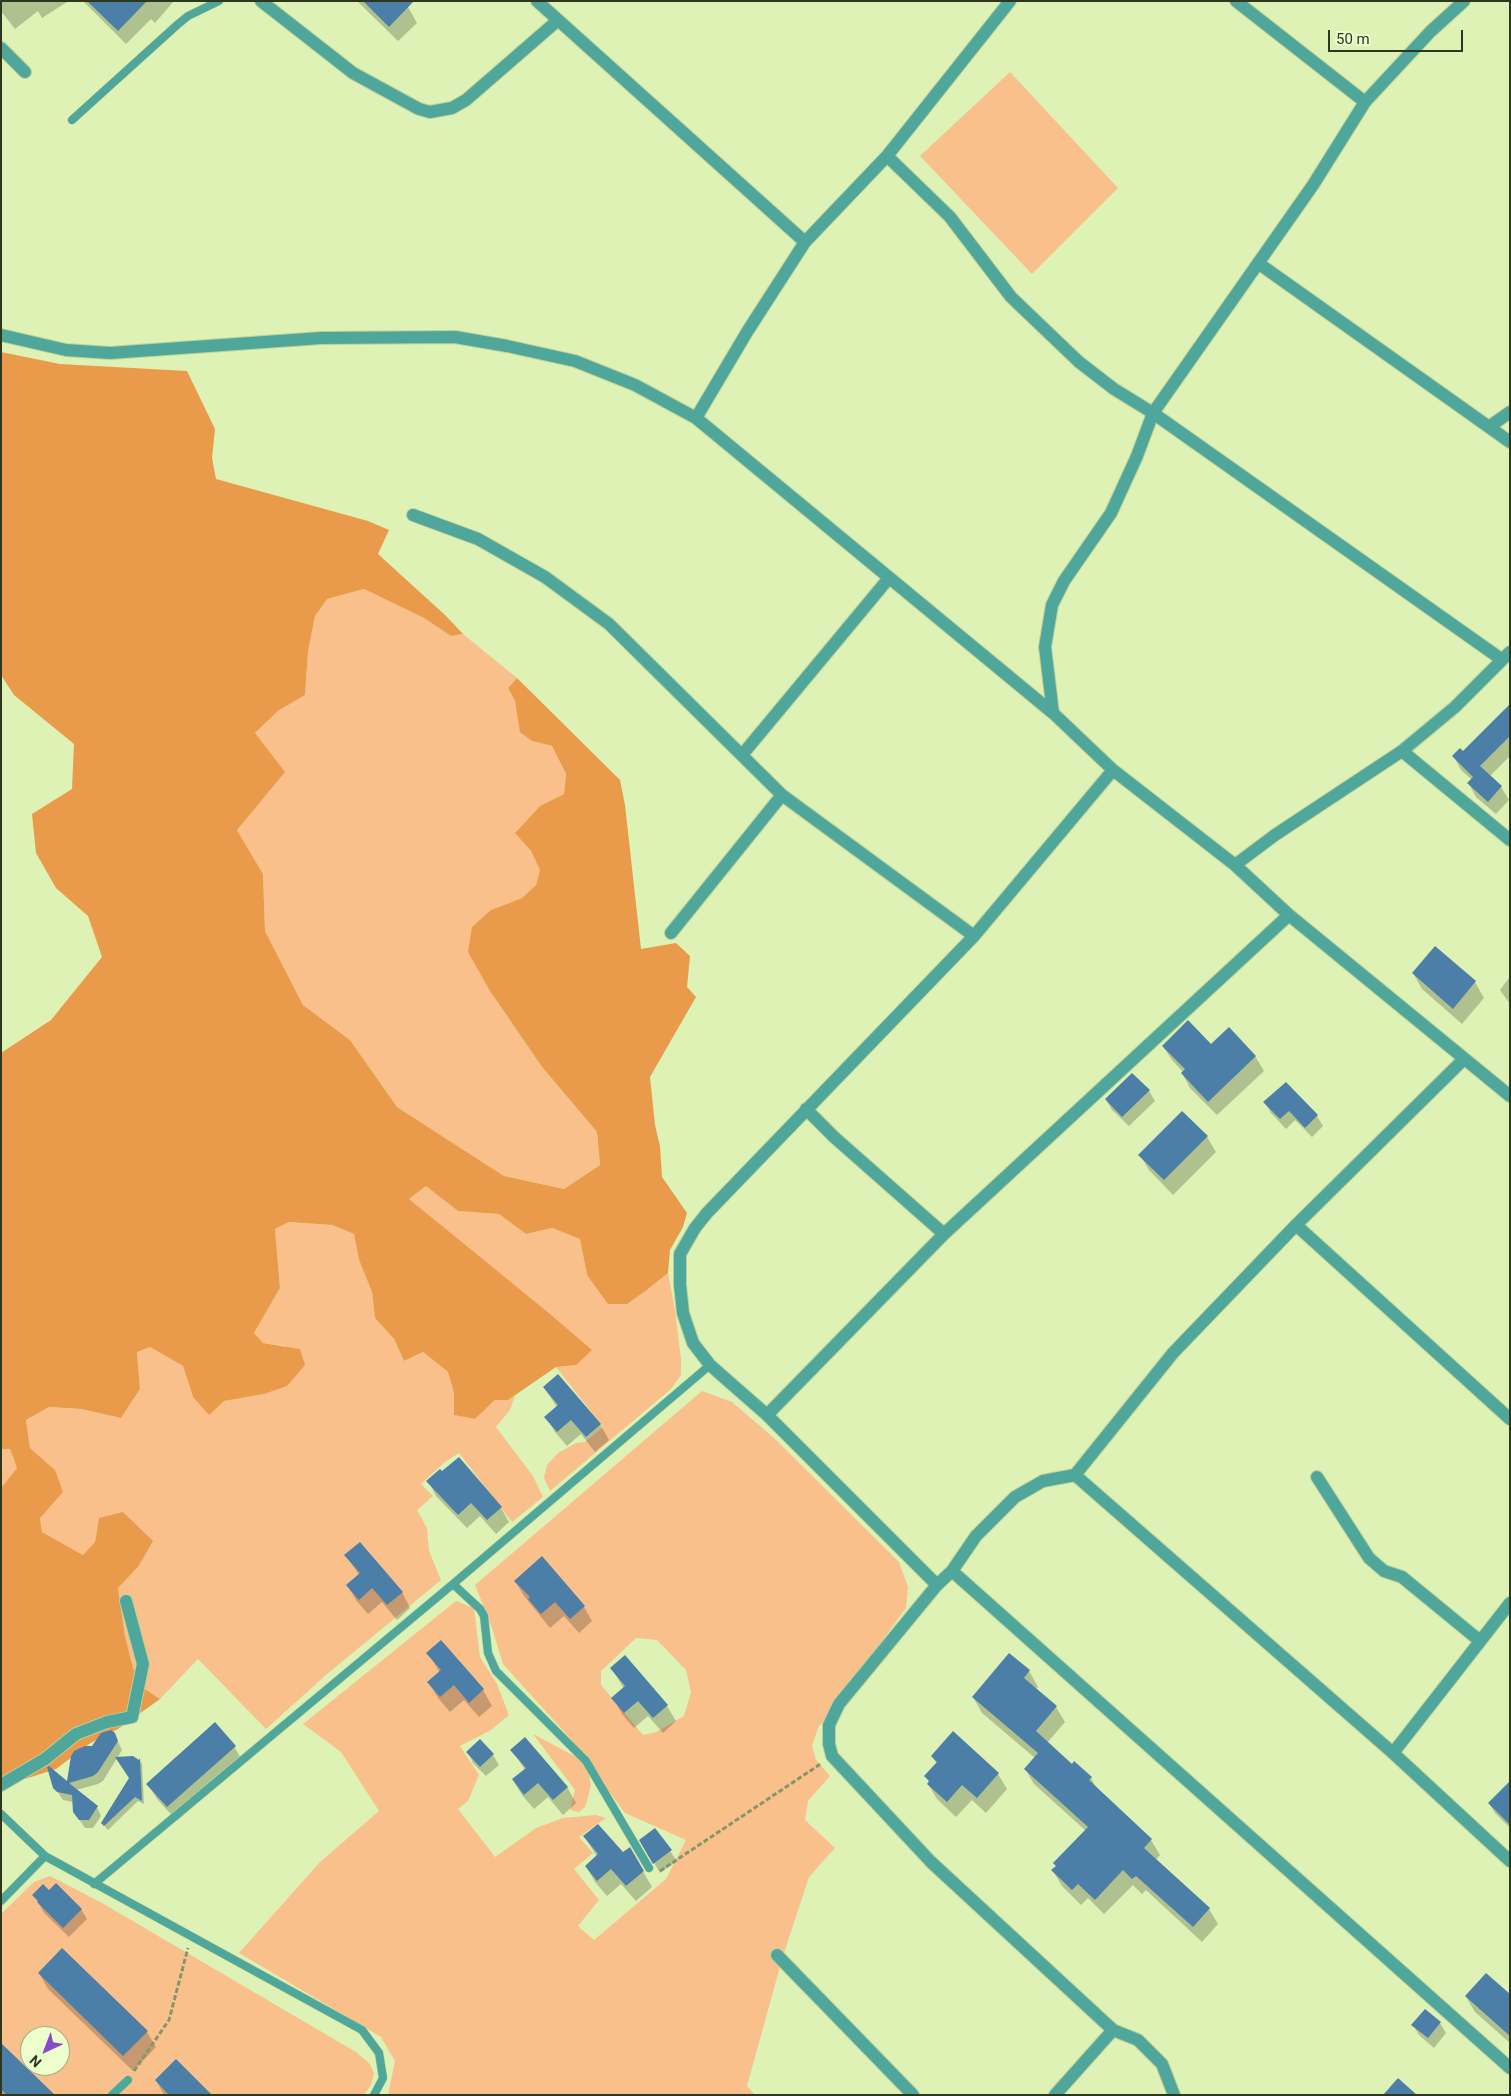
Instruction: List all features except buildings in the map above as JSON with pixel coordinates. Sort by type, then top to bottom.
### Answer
[{"type":"street","points":[[261,1],[353,72],[419,109],[430,112],[452,108],[466,100],[557,21]]},
{"type":"street","points":[[538,1],[557,21],[681,129],[805,242]]},
{"type":"street","points":[[696,418],[747,332],[805,242],[887,156],[1010,1]]},
{"type":"street","points":[[1236,1],[1365,102]]},
{"type":"street","points":[[1053,713],[1046,647],[1052,604],[1064,581],[1111,513],[1137,456],[1153,413],[1312,185],[1365,102],[1430,32],[1464,1]]},
{"type":"street","points":[[1,48],[25,72]]},
{"type":"street","points":[[887,156],[950,218],[1011,297],[1079,362],[1114,389],[1153,413],[1505,655],[1455,707],[1402,751],[1275,835],[1235,865]]},
{"type":"street","points":[[1258,263],[1510,442]]},
{"type":"street","points":[[1,335],[66,350],[110,353],[321,338],[455,337],[575,361],[635,385],[696,418],[1053,713],[1113,770],[1235,865],[1289,915],[1510,1096]]},
{"type":"street","points":[[1489,427],[1510,412]]},
{"type":"street","points":[[414,515],[478,539],[546,577],[609,624],[782,795],[974,936]]},
{"type":"street","points":[[742,755],[890,578]]},
{"type":"street","points":[[1402,751],[1510,840]]},
{"type":"street","points":[[937,1585],[767,1414],[710,1365],[693,1343],[684,1313],[680,1285],[680,1254],[695,1228],[707,1213],[974,936],[1113,770]]},
{"type":"street","points":[[671,933],[782,795]]},
{"type":"street","points":[[767,1414],[944,1234],[1289,915]]},
{"type":"street","points":[[1174,2095],[1162,2064],[1138,2040],[1113,2030],[931,1862],[832,1756],[828,1725],[838,1704],[937,1585],[952,1571],[976,1536],[1015,1498],[1043,1481],[1074,1475],[1173,1353],[1296,1225],[1464,1059]]},
{"type":"street","points":[[806,1109],[834,1137],[944,1234]]},
{"type":"street","points":[[1296,1225],[1510,1419]]},
{"type":"street","points":[[1074,1475],[1392,1752],[1510,1861]]},
{"type":"street","points":[[1318,1477],[1369,1558],[1384,1571],[1402,1577],[1480,1641]]},
{"type":"street","points":[[952,1571],[1510,2068]]},
{"type":"street","points":[[1,1785],[45,1759],[76,1734],[107,1722],[132,1717],[143,1664],[126,1601]]},
{"type":"street","points":[[1392,1752],[1510,1603]]},
{"type":"street","points":[[777,1955],[913,2095]]},
{"type":"street","points":[[1055,2095],[1113,2030]]},
{"type":"lane","points":[[72,120],[188,16],[219,1]]},
{"type":"lane","points":[[94,1884],[453,1584],[710,1365]]},
{"type":"lane","points":[[453,1584],[480,1609],[484,1616],[488,1652],[496,1671],[586,1761],[649,1868]]},
{"type":"lane","points":[[1,1814],[45,1856],[362,2030],[380,2054],[383,2078],[374,2095]]},
{"type":"lane","points":[[1,1901],[45,1856]]},
{"type":"lane","points":[[112,2095],[128,2080]]},
{"type":"path","points":[[649,1868],[657,1873],[669,1866],[832,1756]]},
{"type":"path","points":[[128,2080],[169,2020],[191,1936]]},
{"type":"shaded area","points":[[1010,72],[1118,188],[1032,274],[920,156]]},
{"type":"shaded area","points":[[1,352],[60,364],[187,371],[215,429],[212,458],[216,479],[368,521],[389,530],[378,554],[463,634],[451,636],[424,618],[364,589],[327,599],[315,616],[308,652],[305,695],[278,711],[255,733],[285,772],[237,830],[263,874],[265,931],[303,1005],[350,1040],[397,1107],[504,1176],[564,1189],[600,1165],[597,1132],[542,1067],[490,991],[468,952],[472,927],[491,910],[522,898],[536,885],[540,870],[531,851],[515,833],[540,806],[564,794],[566,774],[552,746],[532,741],[520,732],[515,701],[508,688],[517,678],[620,780],[625,805],[641,949],[676,943],[690,956],[687,987],[696,997],[650,1077],[655,1125],[660,1146],[662,1177],[687,1213],[683,1227],[670,1250],[668,1273],[627,1304],[608,1304],[587,1275],[580,1239],[552,1228],[526,1234],[499,1214],[458,1211],[426,1186],[409,1199],[592,1350],[576,1365],[556,1367],[508,1400],[495,1400],[475,1419],[454,1415],[454,1393],[448,1372],[423,1352],[404,1361],[394,1339],[375,1318],[372,1292],[359,1260],[354,1234],[332,1225],[289,1222],[275,1229],[280,1288],[254,1333],[263,1343],[300,1349],[305,1365],[287,1386],[264,1394],[224,1401],[209,1415],[193,1397],[183,1366],[150,1347],[137,1352],[140,1389],[121,1418],[81,1409],[49,1407],[26,1420],[30,1448],[55,1470],[63,1492],[40,1518],[42,1532],[83,1555],[95,1542],[99,1518],[123,1512],[153,1541],[138,1567],[118,1588],[125,1636],[133,1668],[145,1689],[160,1699],[118,1729],[89,1744],[56,1769],[25,1779],[12,1772],[1,1778],[1,1488],[17,1468],[10,1449],[1,1449],[1,1053],[51,1020],[102,957],[88,916],[56,888],[36,853],[32,814],[72,789],[74,744],[14,695],[1,675]]},
{"type":"shaded area","points":[[364,589],[424,618],[451,636],[463,634],[517,678],[508,688],[532,741],[552,746],[566,774],[564,794],[540,806],[516,832],[531,851],[540,870],[536,885],[522,898],[491,910],[490,991],[542,1067],[597,1132],[600,1165],[564,1189],[504,1176],[397,1107],[350,1040],[303,1005],[265,931],[263,874],[237,830],[284,772],[254,734],[278,711],[305,695],[308,652],[315,615],[327,599]]},
{"type":"shaded area","points":[[426,1185],[458,1211],[499,1214],[526,1234],[552,1228],[580,1239],[587,1275],[648,1289],[668,1273],[675,1310],[681,1375],[671,1389],[550,1491],[544,1478],[547,1465],[558,1453],[576,1443],[585,1442],[603,1427],[556,1367],[576,1365],[453,1236],[409,1199]]},
{"type":"shaded area","points":[[289,1222],[332,1225],[354,1234],[359,1260],[372,1292],[375,1318],[394,1339],[404,1361],[423,1352],[448,1372],[454,1393],[455,1415],[475,1419],[495,1400],[508,1400],[515,1395],[510,1410],[496,1427],[533,1476],[543,1497],[512,1522],[459,1453],[445,1462],[421,1484],[433,1496],[417,1510],[427,1528],[429,1551],[441,1580],[326,1675],[266,1729],[198,1659],[160,1699],[145,1689],[133,1668],[125,1636],[118,1588],[138,1567],[99,1518],[95,1542],[83,1555],[42,1532],[40,1518],[55,1470],[30,1448],[26,1420],[49,1407],[81,1409],[121,1418],[140,1389],[137,1352],[150,1347],[183,1366],[193,1397],[224,1401],[264,1394],[286,1346],[263,1343],[254,1333],[280,1288],[275,1229]]},
{"type":"shaded area","points":[[702,1391],[732,1402],[774,1438],[899,1562],[908,1587],[906,1608],[818,1728],[812,1746],[816,1760],[830,1776],[808,1801],[805,1820],[835,1848],[809,1877],[783,1956],[747,2086],[755,2095],[388,2095],[395,2061],[381,2037],[239,1953],[320,1862],[379,1811],[341,1752],[303,1724],[456,1601],[474,1608],[480,1657],[497,1684],[509,1715],[491,1730],[460,1746],[479,1775],[468,1801],[458,1809],[495,1857],[536,1828],[563,1818],[596,1815],[606,1818],[579,1837],[593,1853],[574,1869],[599,1900],[578,1926],[594,1940],[666,1879],[686,1840],[625,1813],[569,1737],[503,1664],[492,1628],[475,1585]],"holes":[[[636,1638],[657,1640],[686,1670],[691,1692],[684,1716],[656,1732],[643,1735],[601,1685],[601,1671]]]},
{"type":"shaded area","points":[[1,1449],[10,1449],[17,1468],[1,1488]]},
{"type":"shaded area","points":[[533,1734],[580,1759],[588,1769],[591,1786],[585,1807],[579,1812],[570,1810],[575,1790]]},
{"type":"shaded area","points":[[50,1876],[102,1903],[356,2052],[370,2064],[374,2074],[371,2085],[364,2095],[1,2095],[1,1914],[34,1882]]}]
